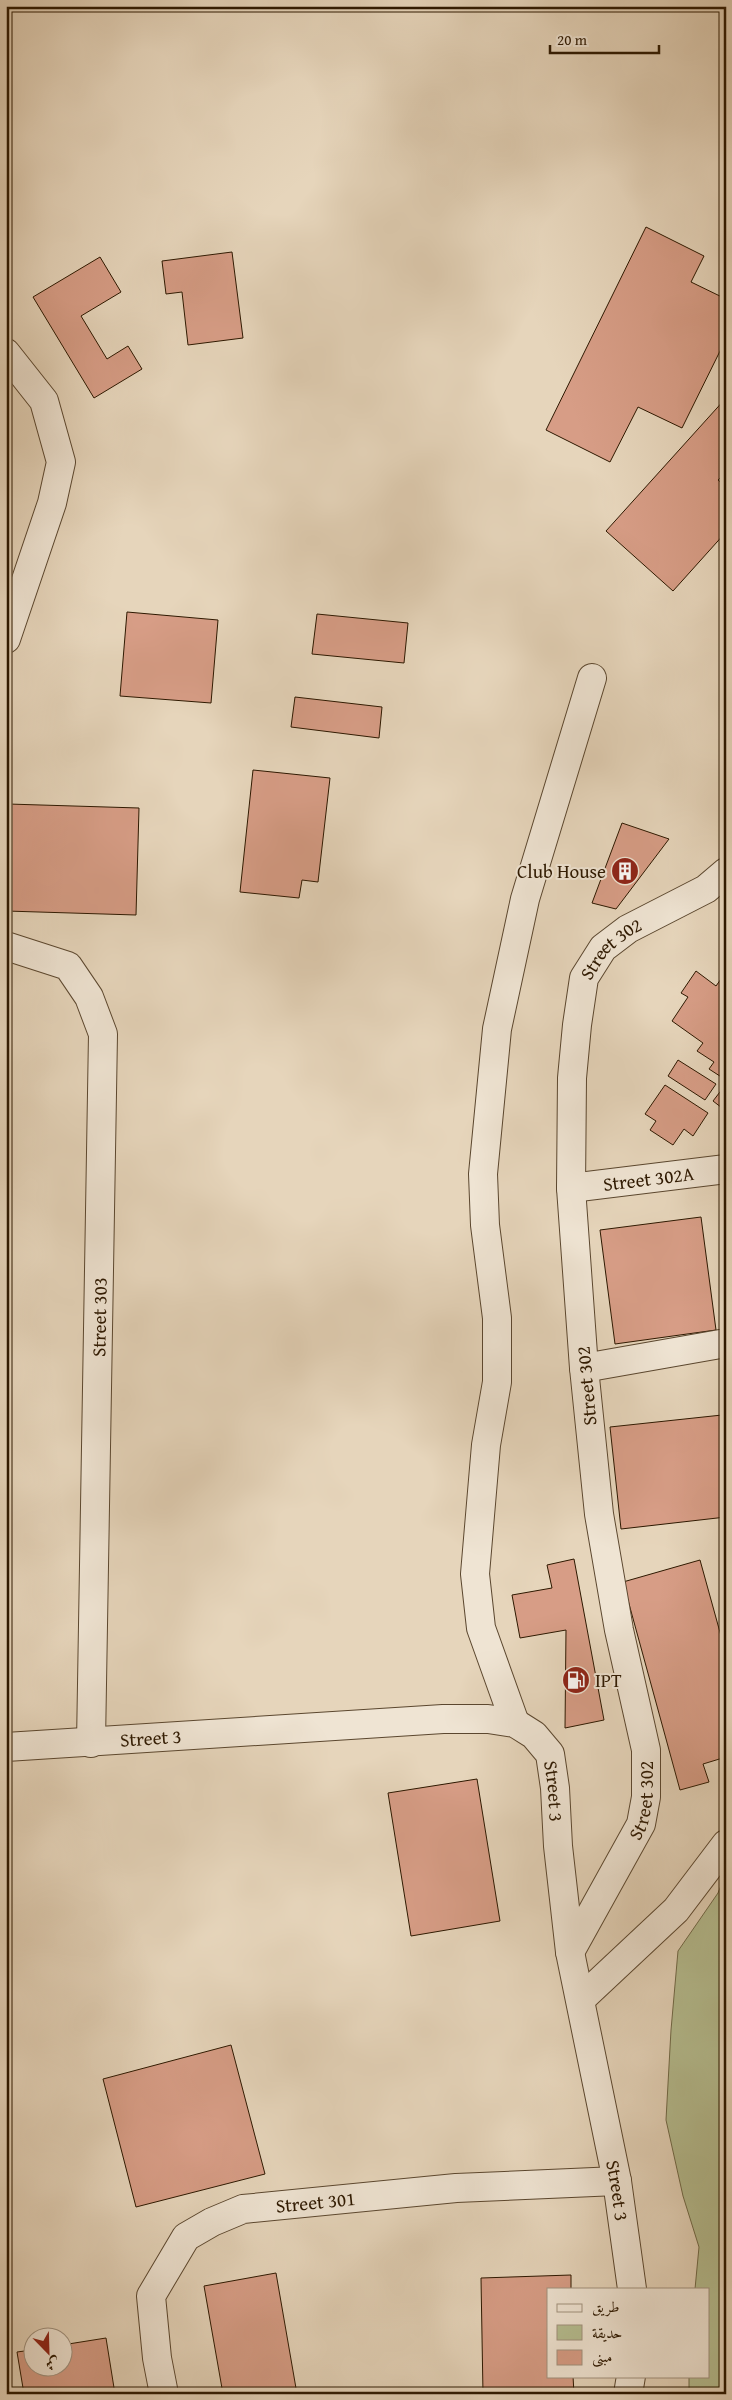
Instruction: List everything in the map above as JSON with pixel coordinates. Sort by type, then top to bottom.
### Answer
[{"type":"street","points":[[6,353],[44,401],[62,462],[52,503],[6,639]]},
{"type":"street","points":[[515,1724],[481,1628],[475,1574],[486,1445],[497,1382],[497,1318],[485,1225],[483,1174],[496,1028],[525,898],[592,678]]},
{"type":"street","name":"Street 302","points":[[570,1952],[641,1824],[646,1797],[646,1750],[619,1630],[599,1514],[584,1368],[571,1188],[572,1078],[584,978],[603,948],[628,929],[706,889],[726,872]]},
{"type":"street","name":"Street 303","points":[[6,946],[68,966],[89,996],[103,1034],[91,1743]]},
{"type":"street","name":"Street 302A","points":[[571,1188],[726,1169]]},
{"type":"street","points":[[584,1368],[726,1343]]},
{"type":"street","name":"Street 3","points":[[6,1747],[443,1719],[488,1719],[515,1724],[534,1735],[550,1754],[555,1788],[558,1846],[570,1952],[617,2181],[632,2288]]},
{"type":"street","points":[[581,1999],[676,1910],[726,1844]]},
{"type":"street","name":"Street 301","points":[[164,2394],[157,2358],[152,2296],[186,2237],[212,2222],[242,2209],[456,2188],[617,2181]]},
{"type":"street","points":[[628,2394],[631,2378]]},
{"type":"green space","points":[[726,1873],[726,2394],[689,2394],[689,2378],[710,2378],[710,2288],[695,2288],[699,2247],[683,2196],[666,2120],[671,2030],[678,1951],[718,1893]]},
{"type":"building","points":[[646,227],[704,256],[691,282],[726,299],[726,339],[682,428],[638,407],[610,462],[546,430]]},
{"type":"building","points":[[232,252],[243,338],[188,345],[182,292],[166,294],[162,261]]},
{"type":"building","points":[[100,257],[121,292],[81,316],[107,359],[128,346],[142,369],[94,398],[33,297]]},
{"type":"building","points":[[726,398],[726,472],[718,480],[726,487],[726,532],[673,591],[606,531]]},
{"type":"building","points":[[127,612],[218,620],[211,703],[120,696]]},
{"type":"building","points":[[317,614],[408,623],[404,663],[312,654]]},
{"type":"building","points":[[295,697],[382,707],[379,738],[291,727]]},
{"type":"building","points":[[253,770],[330,778],[318,882],[302,880],[299,898],[240,892]]},
{"type":"building","points":[[8,804],[139,808],[136,915],[6,911]]},
{"type":"building","name":"Club House","points":[[622,823],[669,839],[616,909],[592,903]]},
{"type":"building","points":[[696,971],[716,986],[721,979],[726,982],[726,1080],[709,1069],[714,1062],[697,1051],[703,1043],[672,1021],[688,997],[681,993]]},
{"type":"building","points":[[678,1060],[716,1084],[705,1100],[668,1076]]},
{"type":"building","points":[[665,1085],[708,1113],[693,1136],[684,1129],[673,1145],[650,1130],[656,1121],[645,1114]]},
{"type":"building","points":[[723,1088],[726,1091],[726,1111],[713,1101]]},
{"type":"building","points":[[701,1217],[716,1330],[615,1344],[600,1230]]},
{"type":"building","points":[[722,1415],[726,1449],[726,1517],[621,1529],[610,1427]]},
{"type":"building","points":[[574,1559],[604,1720],[565,1728],[566,1630],[520,1638],[512,1595],[552,1588],[547,1565]]},
{"type":"building","points":[[700,1560],[726,1654],[726,1757],[703,1764],[709,1782],[680,1790],[623,1582]]},
{"type":"building","points":[[477,1779],[500,1921],[411,1936],[388,1793]]},
{"type":"building","points":[[231,2045],[265,2174],[136,2207],[103,2079]]},
{"type":"building","points":[[276,2273],[297,2394],[223,2394],[204,2286]]},
{"type":"building","points":[[571,2275],[571,2288],[547,2288],[547,2378],[573,2378],[574,2394],[483,2394],[481,2278]]},
{"type":"building","points":[[106,2338],[115,2394],[24,2394],[17,2352],[22,2351],[22,2378],[72,2378],[72,2343]]},
{"type":"place","name":"Club House","points":[[625,871]]},
{"type":"place","name":"IPT","points":[[576,1680]]}]
